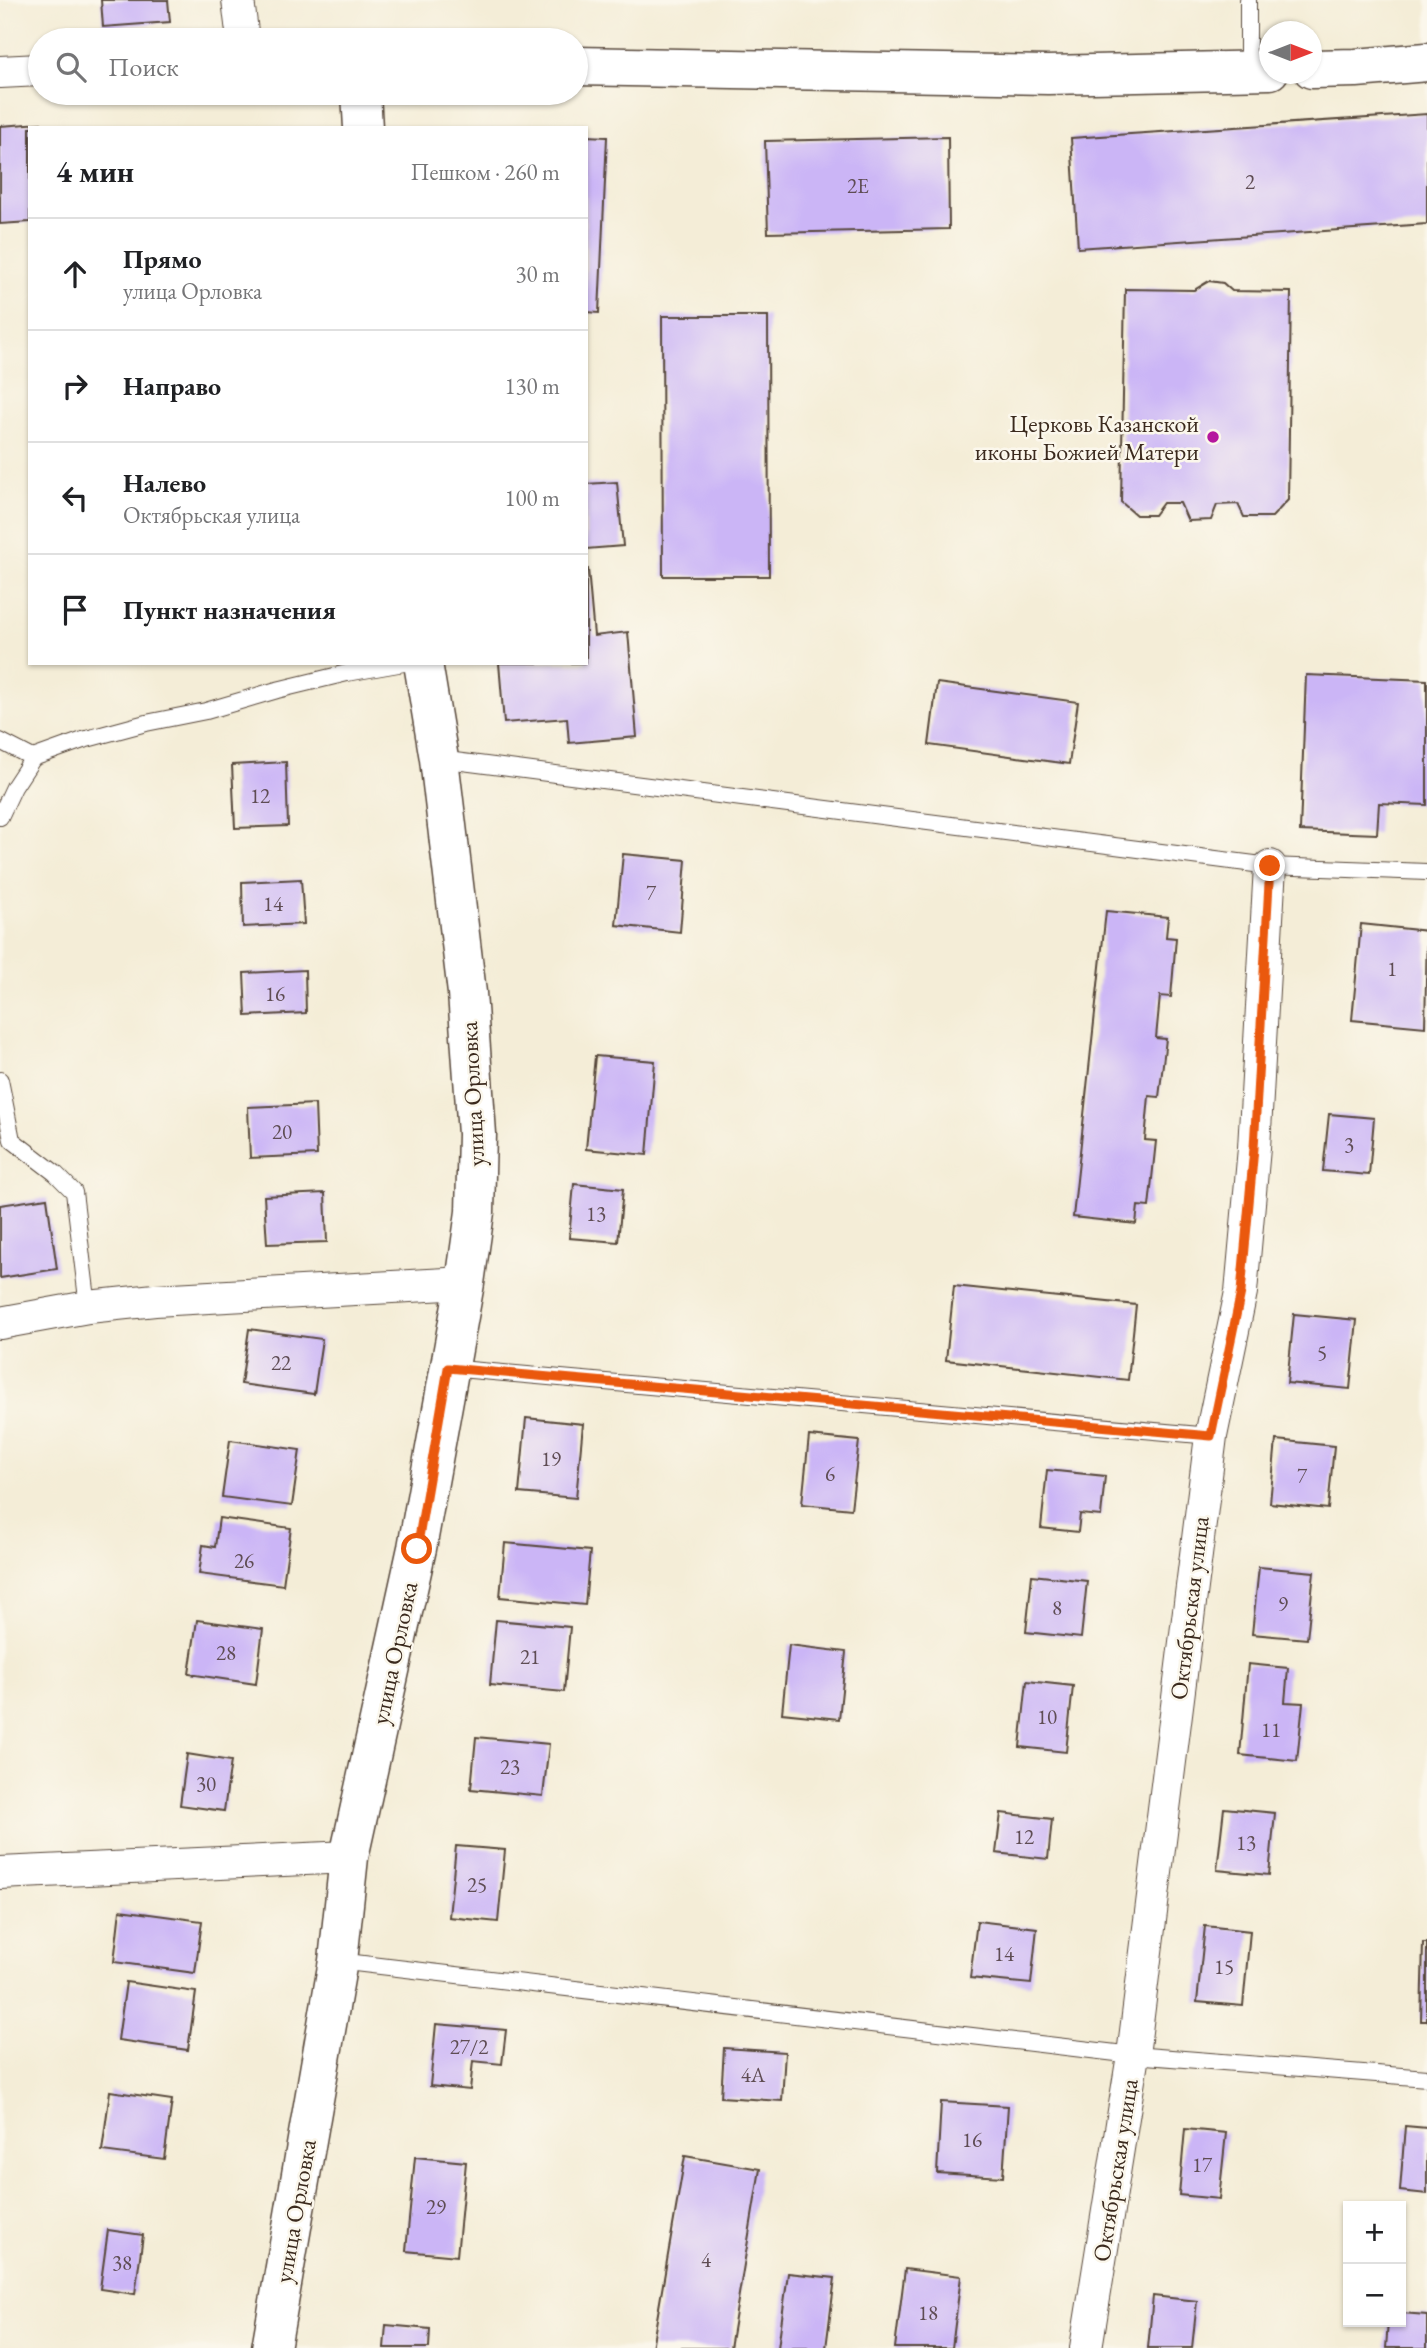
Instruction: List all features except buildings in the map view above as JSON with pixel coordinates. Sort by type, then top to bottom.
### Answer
[{"type":"street","points":[[238,0],[242,28]]},
{"type":"street","points":[[1322,69],[1427,62]]},
{"type":"street","points":[[588,66],[1048,75],[1259,70]]},
{"type":"street","points":[[0,72],[28,71]]},
{"type":"street","points":[[362,105],[363,126]]},
{"type":"street","name":"улица Орловка","points":[[271,2348],[338,1961],[349,1857],[417,1549],[465,1283],[475,1212],[477,1134],[467,993],[439,759],[423,665]]},
{"type":"street","name":"Октябрьская улица","points":[[1086,2348],[1133,2055],[1211,1436],[1241,1292],[1254,1148],[1270,866]]},
{"type":"street","points":[[0,1323],[88,1307],[155,1300],[465,1283]]},
{"type":"street","points":[[0,1874],[349,1857]]},
{"type":"lane","points":[[1248,0],[1259,70]]},
{"type":"lane","points":[[0,817],[14,787],[33,758],[83,740],[146,723],[347,673],[393,665]]},
{"type":"lane","points":[[0,741],[33,758]]},
{"type":"lane","points":[[439,759],[1270,866],[1427,872]]},
{"type":"lane","points":[[0,1080],[12,1140],[55,1173],[74,1192],[88,1307]]},
{"type":"lane","points":[[448,1368],[1211,1436]]},
{"type":"lane","points":[[338,1961],[1133,2055],[1427,2078]]},
{"type":"place","name":"Церковь Казанской иконы Божией Матери","points":[[1213,437]]},
{"type":"route","points":[[417,1549],[448,1368],[1211,1436],[1241,1292],[1254,1148],[1270,866]]}]
